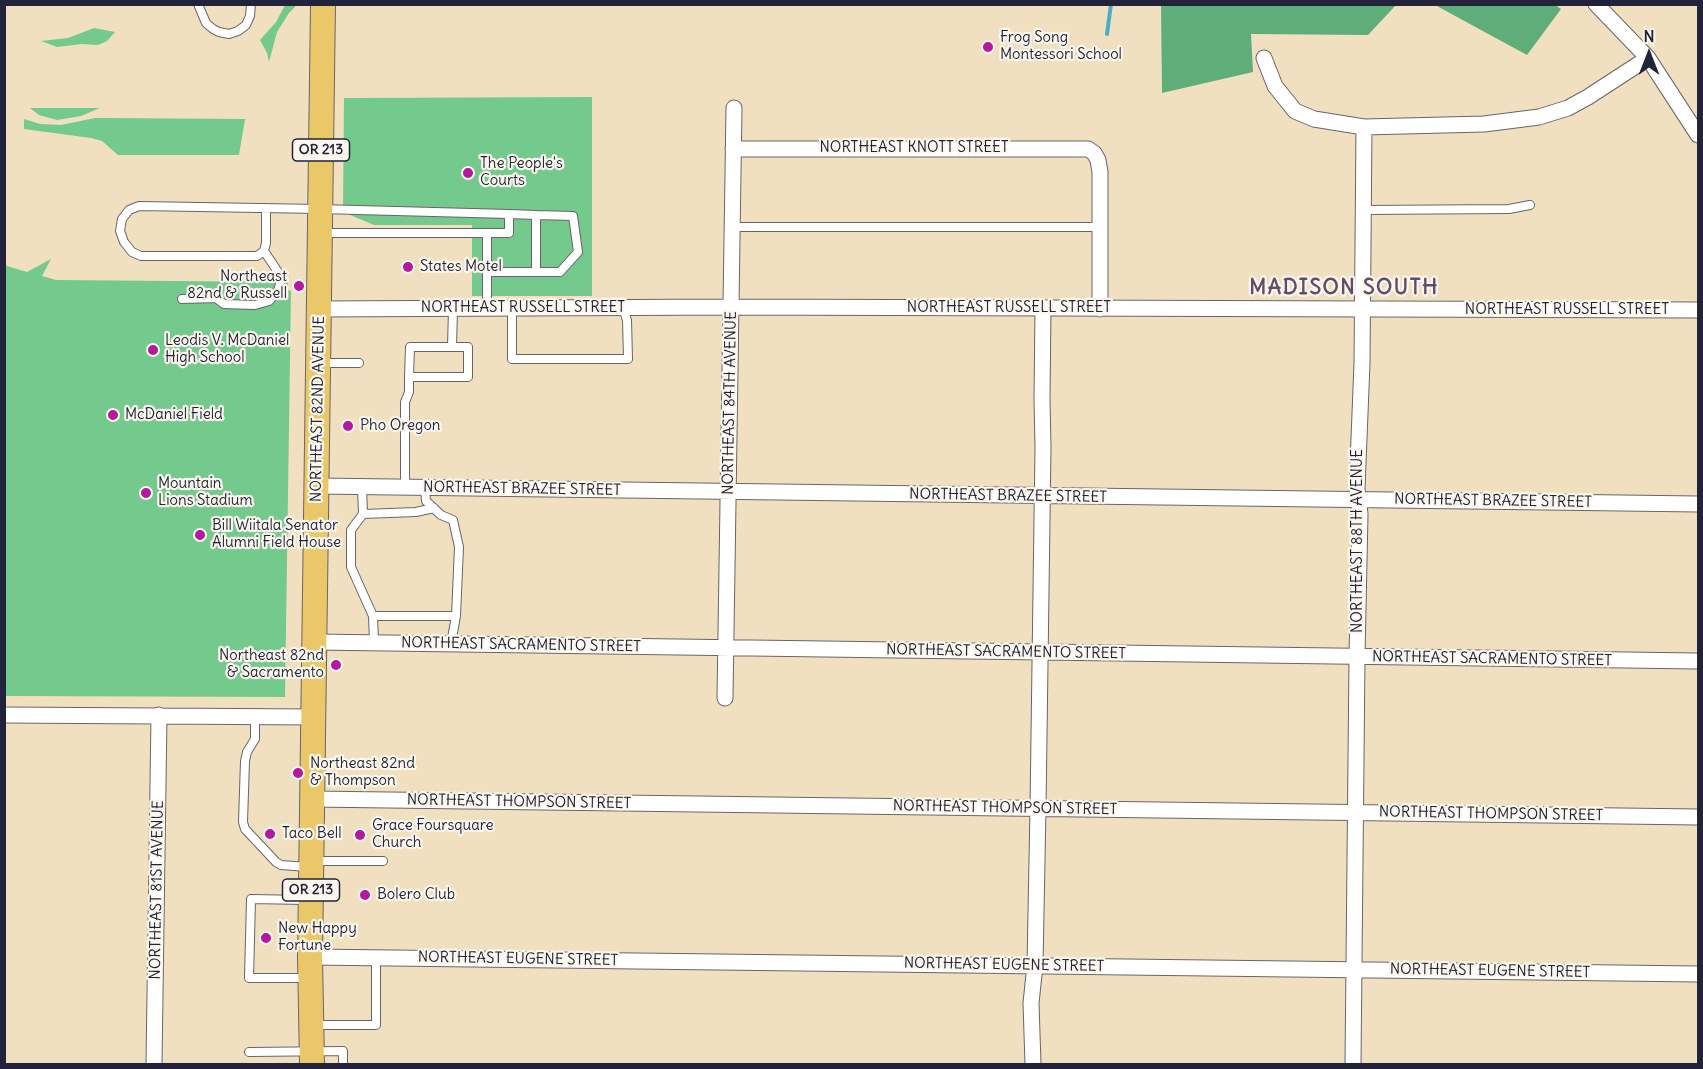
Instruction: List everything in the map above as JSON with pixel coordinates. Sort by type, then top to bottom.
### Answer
[{"type":"main road","name":"NORTHEAST 82ND AVENUE","points":[[312,1058],[311,864],[323,4]]},
{"type":"street","points":[[1596,4],[1647,58],[1698,135]]},
{"type":"street","points":[[1264,58],[1275,86],[1295,111],[1314,119],[1364,126],[1485,124],[1546,115],[1568,108],[1588,97],[1647,58]]},
{"type":"street","name":"NORTHEAST 84TH AVENUE","points":[[725,698],[734,108]]},
{"type":"street","name":"NORTHEAST 88TH AVENUE","points":[[1353,1065],[1360,514],[1357,489],[1362,363],[1364,126]]},
{"type":"street","name":"NORTHEAST KNOTT STREET","points":[[733,149],[1081,148],[1094,153],[1098,160],[1100,227]]},
{"type":"street","points":[[1100,227],[1100,309]]},
{"type":"street","name":"NORTHEAST RUSSELL STREET","points":[[319,309],[731,307],[1698,310]]},
{"type":"street","points":[[1033,1065],[1031,1003],[1035,965],[1038,808],[1044,308]]},
{"type":"street","name":"NORTHEAST BRAZEE STREET","points":[[316,486],[1698,504]]},
{"type":"street","name":"NORTHEAST SACRAMENTO STREET","points":[[314,642],[1698,661]]},
{"type":"street","points":[[4,715],[313,717]]},
{"type":"street","name":"NORTHEAST 81ST AVENUE","points":[[154,1065],[159,715]]},
{"type":"street","name":"NORTHEAST THOMPSON STREET","points":[[312,799],[1698,817]]},
{"type":"street","name":"NORTHEAST EUGENE STREET","points":[[310,967],[376,957],[1698,974]]},
{"type":"lane","points":[[198,4],[206,23],[219,32],[229,34],[246,25],[250,16],[251,4]]},
{"type":"lane","points":[[1364,210],[1509,209],[1530,205]]},
{"type":"lane","points":[[266,208],[266,243],[264,251],[257,256],[141,256],[132,252],[124,242],[120,231],[122,219],[129,210],[139,206],[266,208],[320,209],[573,216],[578,252],[560,272],[487,272]]},
{"type":"lane","points":[[320,233],[508,233],[508,214]]},
{"type":"lane","points":[[536,215],[536,272]]},
{"type":"lane","points":[[732,227],[1100,227]]},
{"type":"lane","points":[[487,233],[487,308]]},
{"type":"lane","points":[[182,298],[216,298],[224,304],[255,305],[269,301],[278,291],[280,275],[264,251]]},
{"type":"lane","points":[[512,308],[512,359],[628,359],[627,320],[623,308]]},
{"type":"lane","points":[[452,347],[453,309]]},
{"type":"lane","points":[[405,487],[405,402],[409,392],[410,347],[468,347],[468,377],[410,377]]},
{"type":"lane","points":[[318,363],[359,363]]},
{"type":"lane","points":[[362,487],[363,514],[351,531],[351,567],[373,616],[374,643]]},
{"type":"lane","points":[[425,488],[426,501],[441,515],[453,520],[459,547],[456,616],[451,644]]},
{"type":"lane","points":[[363,514],[416,512],[434,508]]},
{"type":"lane","points":[[373,616],[456,616]]},
{"type":"lane","points":[[255,716],[255,739],[244,761],[243,822],[245,829],[281,865],[383,861]]},
{"type":"lane","points":[[310,967],[249,978],[251,899],[311,899]]},
{"type":"lane","points":[[311,1025],[376,1025],[376,957]]},
{"type":"lane","points":[[249,1052],[312,1058],[343,1051],[343,1065]]},
{"type":"green space","points":[[1161,4],[1396,5],[1368,35],[1251,34],[1253,72],[1162,93]]},
{"type":"green space","points":[[1554,4],[1561,9],[1527,55],[1435,5]]},
{"type":"green space","points":[[285,5],[295,5],[295,7],[277,32],[269,62],[260,40],[276,22]]},
{"type":"green space","points":[[94,28],[115,32],[107,41],[98,45],[57,47],[41,41],[68,38]]},
{"type":"green space","name":"The People's Courts","points":[[592,97],[592,296],[472,296],[472,225],[374,225],[343,212],[344,98]]},
{"type":"green space","points":[[30,108],[100,108],[81,116],[57,120],[39,115]]},
{"type":"green space","points":[[95,118],[245,119],[239,155],[118,155],[102,141],[24,129],[24,119],[40,124],[61,125]]},
{"type":"green space","name":"Mountain Lions Stadium","points":[[51,259],[42,276],[56,280],[288,282],[288,290],[291,291],[285,697],[5,696],[4,262],[7,266],[27,272]]},
{"type":"waterway","points":[[1107,34],[1111,4]]},
{"type":"place","name":"Frog Song Montessori School","points":[[988,47]]},
{"type":"place","name":"The People's Courts","points":[[468,173]]},
{"type":"place","name":"States Motel","points":[[408,267]]},
{"type":"place","name":"Northeast 82nd & Russell","points":[[299,286]]},
{"type":"place","name":"Leodis V. McDaniel High School","points":[[153,350]]},
{"type":"place","name":"McDaniel Field","points":[[113,415]]},
{"type":"place","name":"Pho Oregon","points":[[348,426]]},
{"type":"place","name":"Mountain Lions Stadium","points":[[146,493]]},
{"type":"place","name":"Bill Wiitala Senator Alumni Field House","points":[[200,535]]},
{"type":"place","name":"Northeast 82nd & Sacramento","points":[[336,665]]},
{"type":"place","name":"Northeast 82nd & Thompson","points":[[298,773]]},
{"type":"place","name":"Taco Bell","points":[[270,834]]},
{"type":"place","name":"Grace Foursquare Church","points":[[360,835]]},
{"type":"place","name":"Bolero Club","points":[[365,895]]},
{"type":"place","name":"New Happy Fortune","points":[[266,938]]},
{"type":"district","name":"MADISON SOUTH","points":[[1344,288]]}]
